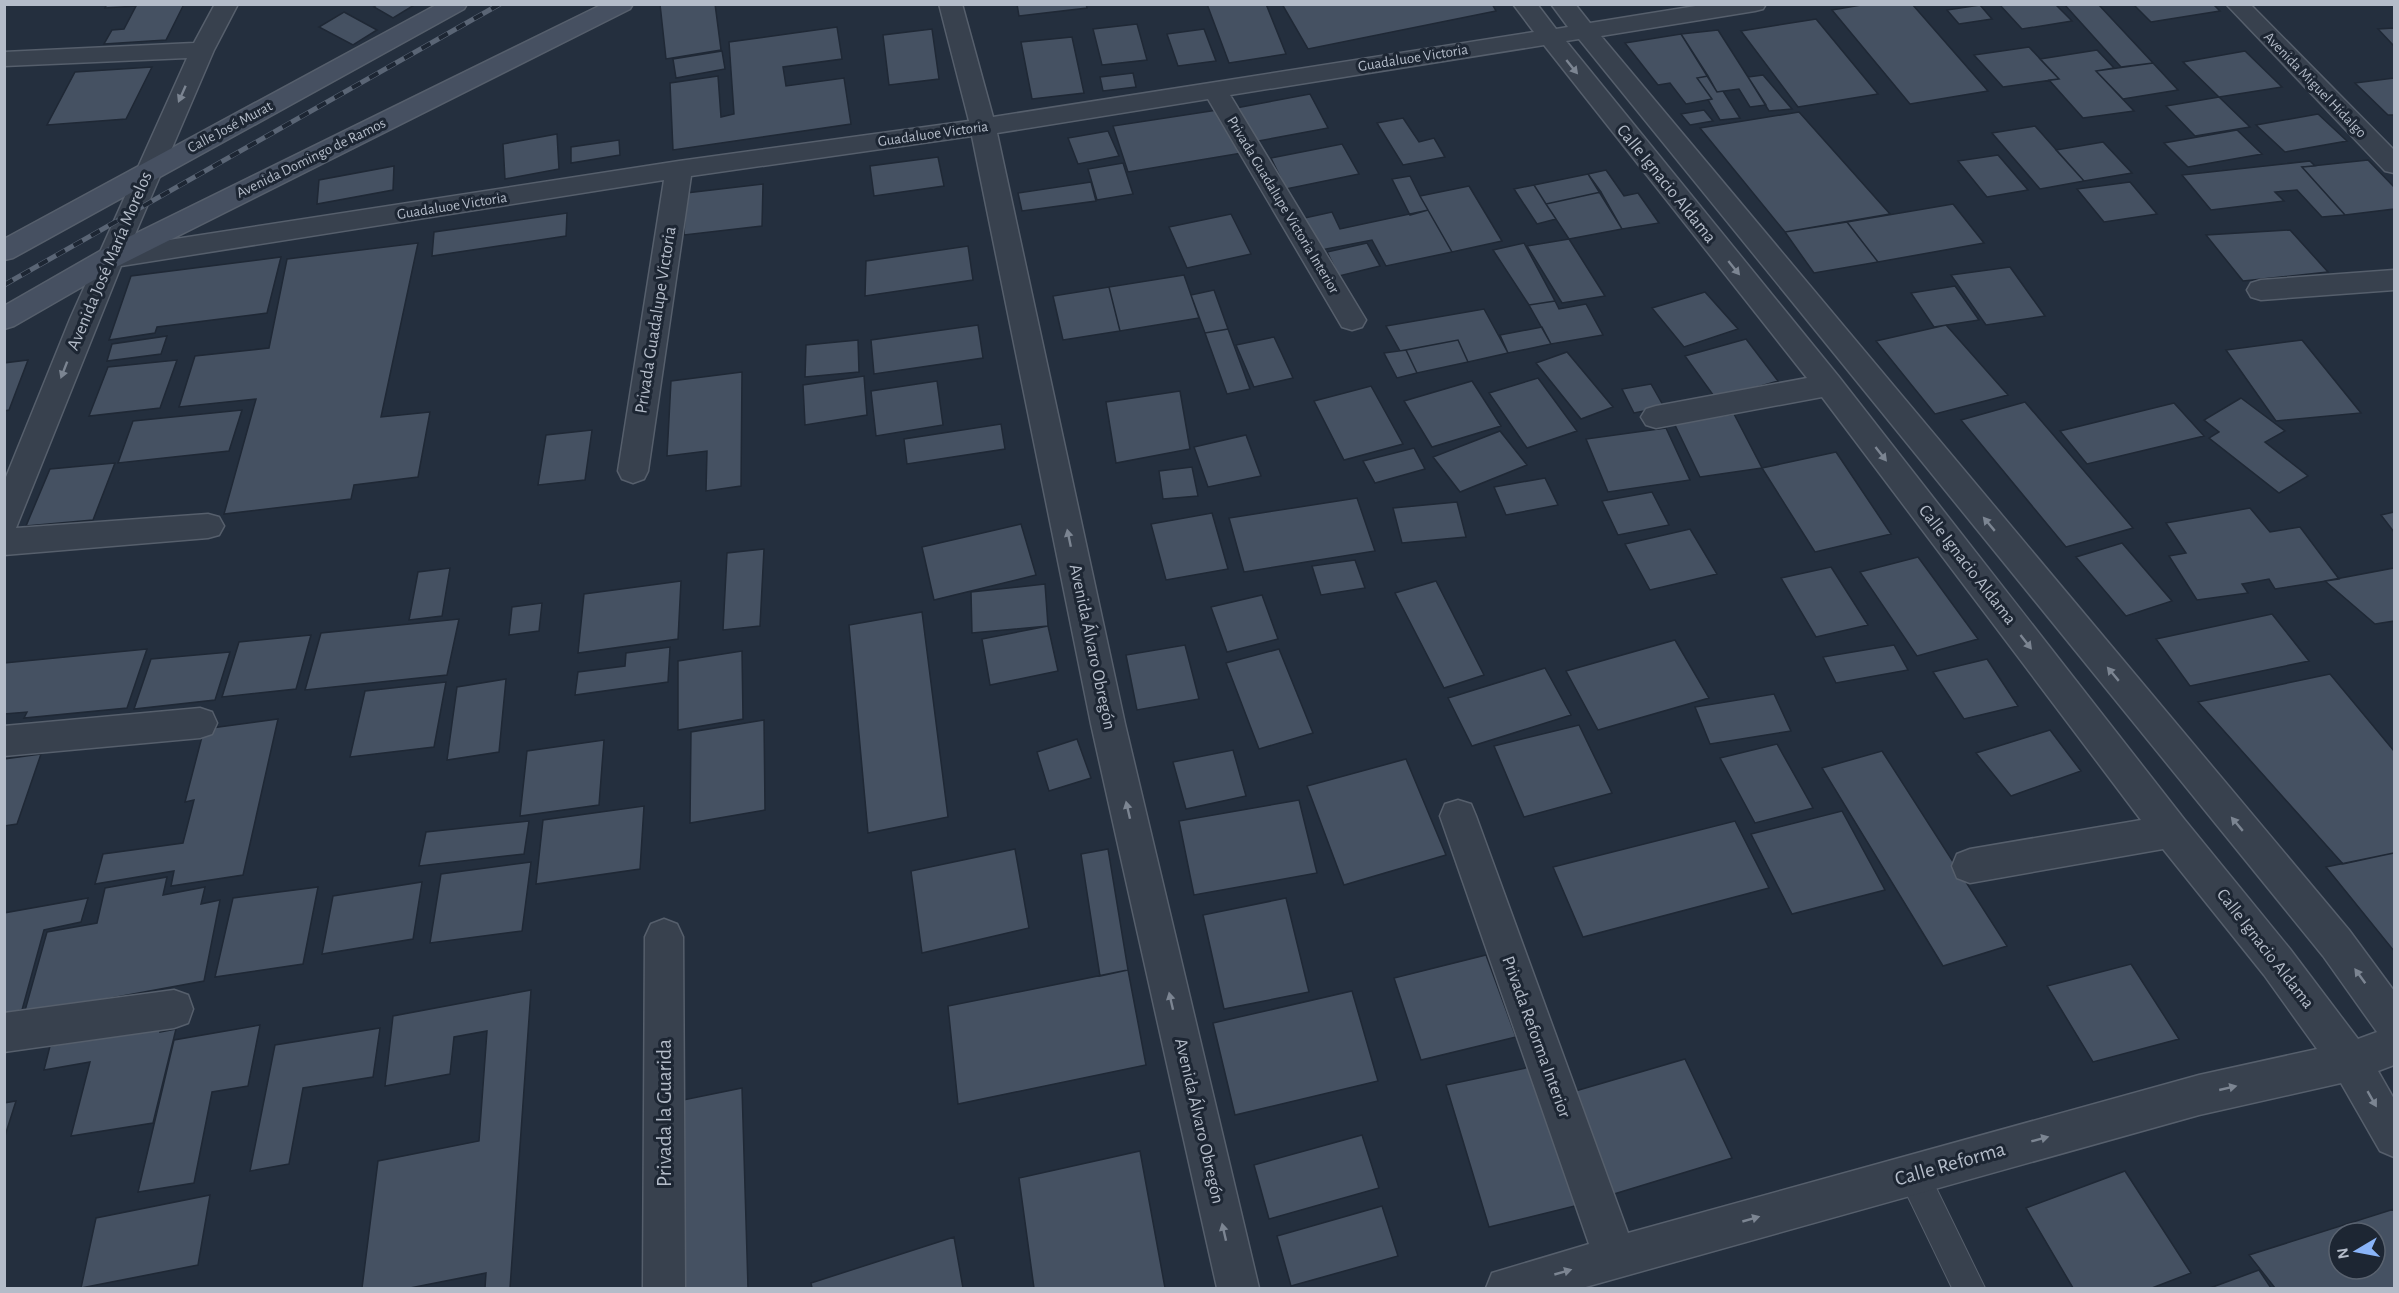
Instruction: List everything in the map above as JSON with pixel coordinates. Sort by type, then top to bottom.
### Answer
[{"type":"street","name":"Avenida José María Morelos","points":[[4,522],[110,258],[202,50],[227,4]]},
{"type":"street","name":"Calle José Murat","points":[[4,250],[456,4]]},
{"type":"street","name":"Avenida Domingo de Ramos","points":[[4,319],[110,258],[622,4]]},
{"type":"street","name":"Avenida Álvaro Obregón","points":[[950,4],[983,127],[1108,724],[1238,1288]]},
{"type":"street","name":"Calle Ignacio Aldama","points":[[1524,4],[1829,386],[2171,831],[2277,962],[2350,1061],[2394,1137]]},
{"type":"street","name":"Calle Ignacio Aldama","points":[[1562,4],[2336,943],[2394,1023]]},
{"type":"street","name":"Guadaluoe Victoria","points":[[110,258],[679,169],[983,127],[1755,4]]},
{"type":"street","name":"Avenida Miguel Hidalgo","points":[[2237,4],[2394,165]]},
{"type":"street","points":[[4,59],[202,50]]},
{"type":"street","name":"Privada Guadalupe Victoria Interior","points":[[1214,89],[1352,320]]},
{"type":"street","name":"Privada Guadalupe Victoria","points":[[633,471],[679,169]]},
{"type":"street","points":[[2261,290],[2394,280]]},
{"type":"street","points":[[1656,417],[1829,386]]},
{"type":"street","points":[[1856,422],[1896,410]]},
{"type":"street","points":[[4,542],[208,526]]},
{"type":"street","points":[[4,741],[200,723]]},
{"type":"street","name":"Privada Reforma Interior","points":[[1458,816],[1615,1257]]},
{"type":"street","points":[[1970,867],[2171,831]]},
{"type":"street","name":"Privada la Guarida","points":[[664,937],[664,1288]]},
{"type":"street","points":[[4,1033],[174,1009]]},
{"type":"street","name":"Calle Reforma","points":[[1507,1288],[2199,1095],[2350,1061],[2394,1046]]},
{"type":"lane","points":[[1912,1174],[1969,1288]]},
{"type":"building","points":[[107,4],[184,4],[166,40],[104,44],[112,30],[124,29],[136,6],[105,8]]},
{"type":"building","points":[[378,4],[416,4],[393,18],[374,7]]},
{"type":"building","points":[[660,4],[715,4],[721,50],[666,59]]},
{"type":"building","points":[[1017,4],[1086,4],[1087,8],[1019,16]]},
{"type":"building","points":[[1207,4],[1266,4],[1286,54],[1229,63]]},
{"type":"building","points":[[1282,4],[1492,4],[1496,11],[1308,49]]},
{"type":"building","points":[[1867,4],[1912,4],[1988,91],[1910,104],[1832,10]]},
{"type":"building","points":[[1999,4],[2055,4],[2072,21],[2022,29]]},
{"type":"building","points":[[2064,4],[2098,4],[2153,63],[2121,67]]},
{"type":"building","points":[[2133,4],[2213,4],[2220,11],[2151,22]]},
{"type":"building","points":[[1980,5],[1992,19],[1959,24],[1947,10]]},
{"type":"building","points":[[344,12],[377,30],[353,45],[319,27]]},
{"type":"building","points":[[1816,19],[1878,94],[1798,107],[1741,31]]},
{"type":"building","points":[[1137,24],[1147,60],[1102,65],[1093,29]]},
{"type":"building","points":[[837,27],[842,59],[783,67],[786,86],[844,78],[851,124],[673,150],[670,83],[718,76],[721,117],[734,114],[729,42]]},
{"type":"building","points":[[2394,28],[2394,46],[2378,29]]},
{"type":"building","points":[[932,29],[939,79],[889,85],[883,35]]},
{"type":"building","points":[[1204,29],[1216,61],[1178,66],[1167,34]]},
{"type":"building","points":[[1718,30],[1766,105],[1750,107],[1739,89],[1717,92],[1681,34]]},
{"type":"building","points":[[1681,34],[1708,76],[1697,78],[1712,99],[1686,104],[1670,83],[1658,85],[1625,43]]},
{"type":"building","points":[[1072,37],[1084,93],[1032,99],[1021,42]]},
{"type":"building","points":[[2029,47],[2059,79],[2003,87],[1974,55]]},
{"type":"building","points":[[2097,50],[2114,68],[2096,71],[2134,111],[2083,118],[2049,80],[2059,79],[2040,59]]},
{"type":"building","points":[[722,51],[725,69],[676,78],[673,59]]},
{"type":"building","points":[[2245,51],[2282,87],[2219,97],[2183,62]]},
{"type":"building","points":[[2153,63],[2178,90],[2123,99],[2096,71]]},
{"type":"building","points":[[152,67],[126,119],[47,125],[75,72]]},
{"type":"building","points":[[1133,73],[1136,87],[1103,91],[1100,77]]},
{"type":"building","points":[[1763,75],[1792,109],[1769,111],[1748,77]]},
{"type":"building","points":[[1708,76],[1717,92],[1723,91],[1740,118],[1720,120],[1708,100],[1712,99],[1697,78]]},
{"type":"building","points":[[2394,78],[2394,115],[2388,115],[2355,83]]},
{"type":"building","points":[[1310,94],[1328,128],[1253,142],[1236,108]]},
{"type":"building","points":[[2219,97],[2250,127],[2195,136],[2166,106]]},
{"type":"building","points":[[1224,109],[1242,153],[1128,172],[1113,126]]},
{"type":"building","points":[[1704,110],[1713,121],[1690,125],[1681,114]]},
{"type":"building","points":[[1799,112],[1890,214],[1785,232],[1700,128]]},
{"type":"building","points":[[2318,114],[2347,141],[2285,152],[2256,125]]},
{"type":"building","points":[[1403,118],[1419,142],[1434,138],[1445,157],[1403,165],[1377,123]]},
{"type":"building","points":[[2035,126],[2084,181],[2040,189],[1992,133]]},
{"type":"building","points":[[2237,130],[2262,154],[2188,167],[2164,143]]},
{"type":"building","points":[[1108,131],[1119,156],[1078,164],[1068,138]]},
{"type":"building","points":[[557,134],[559,169],[505,179],[503,144]]},
{"type":"building","points":[[619,140],[620,155],[571,163],[571,147]]},
{"type":"building","points":[[2103,142],[2132,173],[2084,181],[2056,150]]},
{"type":"building","points":[[1342,144],[1359,174],[1286,189],[1271,158]]},
{"type":"building","points":[[1998,155],[2028,190],[1987,197],[1958,161]]},
{"type":"building","points":[[938,157],[944,186],[874,196],[870,166]]},
{"type":"building","points":[[2368,160],[2394,187],[2394,209],[2345,215],[2302,167]]},
{"type":"building","points":[[2310,161],[2315,166],[2302,167],[2345,215],[2322,217],[2297,190],[2275,192],[2284,201],[2211,210],[2182,175]]},
{"type":"building","points":[[1123,163],[1133,194],[1097,200],[1088,169]]},
{"type":"building","points":[[394,166],[393,190],[317,204],[319,180]]},
{"type":"building","points":[[1606,170],[1624,196],[1638,193],[1659,223],[1622,229],[1588,174]]},
{"type":"building","points":[[1588,174],[1601,192],[1546,204],[1534,185]]},
{"type":"building","points":[[1410,176],[1428,210],[1410,215],[1392,179]]},
{"type":"building","points":[[1091,182],[1096,201],[1022,211],[1018,193]]},
{"type":"building","points":[[2130,182],[2157,214],[2104,222],[2077,189]]},
{"type":"building","points":[[763,184],[762,226],[684,235],[686,193]]},
{"type":"building","points":[[1534,185],[1556,219],[1537,224],[1514,189]]},
{"type":"building","points":[[1469,186],[1502,241],[1452,252],[1420,196]]},
{"type":"building","points":[[1601,192],[1622,229],[1569,239],[1546,204]]},
{"type":"building","points":[[1953,204],[1984,243],[1878,262],[1847,222]]},
{"type":"building","points":[[1428,210],[1452,252],[1386,266],[1372,240],[1316,251],[1300,219],[1332,212],[1340,229]]},
{"type":"building","points":[[567,213],[566,236],[432,256],[434,232]]},
{"type":"building","points":[[1231,214],[1251,254],[1187,268],[1169,227]]},
{"type":"building","points":[[1847,222],[1878,262],[1814,273],[1785,232]]},
{"type":"building","points":[[2290,230],[2328,272],[2243,281],[2206,235]]},
{"type":"building","points":[[1569,239],[1605,296],[1562,303],[1527,246]]},
{"type":"building","points":[[418,243],[381,417],[430,412],[418,477],[354,485],[351,499],[224,514],[256,399],[179,407],[195,356],[269,348],[287,259]]},
{"type":"building","points":[[1367,243],[1380,266],[1339,276],[1327,252]]},
{"type":"building","points":[[1524,243],[1555,301],[1529,305],[1493,250]]},
{"type":"building","points":[[968,246],[973,280],[865,296],[866,261]]},
{"type":"building","points":[[281,257],[267,313],[157,327],[155,333],[109,340],[131,276]]},
{"type":"building","points":[[2010,267],[2045,316],[1986,325],[1951,275]]},
{"type":"building","points":[[1184,275],[1199,318],[1120,331],[1109,287]]},
{"type":"building","points":[[1955,286],[1979,320],[1934,327],[1911,293]]},
{"type":"building","points":[[1109,287],[1120,331],[1063,340],[1053,296]]},
{"type":"building","points":[[1214,290],[1228,329],[1205,333],[1191,295]]},
{"type":"building","points":[[1705,292],[1738,329],[1684,347],[1652,308]]},
{"type":"building","points":[[1555,301],[1559,309],[1586,304],[1603,335],[1551,344],[1529,305]]},
{"type":"building","points":[[1484,309],[1508,353],[1468,362],[1458,340],[1400,351],[1386,326]]},
{"type":"building","points":[[978,325],[983,358],[874,374],[871,340]]},
{"type":"building","points":[[1946,325],[2008,395],[1935,414],[1876,341]]},
{"type":"building","points":[[1542,327],[1551,344],[1508,353],[1500,335]]},
{"type":"building","points":[[1228,329],[1250,389],[1227,394],[1205,333]]},
{"type":"building","points":[[167,336],[161,354],[107,361],[112,344]]},
{"type":"building","points":[[1274,337],[1293,378],[1254,387],[1236,345]]},
{"type":"building","points":[[1746,339],[1778,381],[1716,399],[1685,356]]},
{"type":"building","points":[[858,340],[859,372],[805,377],[806,345]]},
{"type":"building","points":[[1458,340],[1468,362],[1417,373],[1406,350]]},
{"type":"building","points":[[2302,340],[2361,413],[2276,421],[2226,350]]},
{"type":"building","points":[[1406,350],[1417,373],[1397,378],[1384,353]]},
{"type":"building","points":[[1567,352],[1613,407],[1581,419],[1536,363]]},
{"type":"building","points":[[28,360],[9,410],[4,411],[4,363]]},
{"type":"building","points":[[177,360],[160,408],[89,416],[108,367]]},
{"type":"building","points":[[742,372],[741,486],[706,491],[707,451],[667,456],[671,381]]},
{"type":"building","points":[[864,376],[867,415],[805,425],[803,385]]},
{"type":"building","points":[[1538,378],[1577,431],[1527,448],[1489,393]]},
{"type":"building","points":[[937,381],[943,425],[876,436],[871,391]]},
{"type":"building","points":[[1472,381],[1501,426],[1432,447],[1404,401]]},
{"type":"building","points":[[1651,384],[1664,407],[1634,413],[1622,389]]},
{"type":"building","points":[[1371,386],[1403,444],[1344,460],[1314,401]]},
{"type":"building","points":[[1180,391],[1190,449],[1116,463],[1106,402]]},
{"type":"building","points":[[2241,398],[2285,431],[2265,442],[2308,476],[2279,493],[2209,438],[2219,432],[2204,420]]},
{"type":"building","points":[[2025,402],[2133,528],[2066,547],[1961,420]]},
{"type":"building","points":[[2174,403],[2204,436],[2087,464],[2060,431]]},
{"type":"building","points":[[242,410],[229,451],[118,463],[133,421]]},
{"type":"building","points":[[1734,414],[1762,468],[1700,477],[1674,423]]},
{"type":"building","points":[[1001,424],[1005,449],[907,464],[904,439]]},
{"type":"building","points":[[1666,428],[1690,480],[1608,492],[1586,439]]},
{"type":"building","points":[[592,430],[585,480],[538,485],[546,435]]},
{"type":"building","points":[[1500,431],[1527,465],[1460,492],[1433,457]]},
{"type":"building","points":[[1246,435],[1261,476],[1208,487],[1194,447]]},
{"type":"building","points":[[1414,448],[1425,469],[1375,483],[1363,461]]},
{"type":"building","points":[[1836,452],[1891,534],[1815,552],[1762,468]]},
{"type":"building","points":[[115,463],[93,520],[26,526],[50,469]]},
{"type":"building","points":[[1192,467],[1198,496],[1163,499],[1159,471]]},
{"type":"building","points":[[1545,478],[1558,505],[1506,515],[1494,487]]},
{"type":"building","points":[[1652,492],[1669,525],[1618,535],[1602,501]]},
{"type":"building","points":[[1357,498],[1375,551],[1244,572],[1229,518]]},
{"type":"building","points":[[1457,502],[1466,537],[1402,543],[1393,508]]},
{"type":"building","points":[[2250,508],[2270,532],[2300,527],[2339,579],[2275,589],[2269,579],[2242,584],[2248,593],[2197,600],[2169,556],[2186,553],[2166,523]]},
{"type":"building","points":[[2394,512],[2394,532],[2381,515]]},
{"type":"building","points":[[1212,513],[1228,569],[1166,580],[1151,524]]},
{"type":"building","points":[[1021,524],[1036,575],[934,600],[922,547]]},
{"type":"building","points":[[1690,529],[1717,574],[1650,590],[1625,544]]},
{"type":"building","points":[[2122,543],[2172,601],[2126,616],[2076,557]]},
{"type":"building","points":[[764,549],[760,626],[723,630],[727,553]]},
{"type":"building","points":[[1918,557],[1978,639],[1917,656],[1860,572]]},
{"type":"building","points":[[1355,560],[1365,588],[1321,595],[1312,566]]},
{"type":"building","points":[[1831,567],[1868,625],[1816,637],[1781,578]]},
{"type":"building","points":[[450,568],[442,616],[409,620],[418,572]]},
{"type":"building","points":[[2394,568],[2394,621],[2375,624],[2325,581]]},
{"type":"building","points":[[681,581],[678,639],[578,653],[584,594]]},
{"type":"building","points":[[1436,581],[1484,675],[1444,688],[1395,593]]},
{"type":"building","points":[[1045,584],[1048,626],[972,633],[971,592]]},
{"type":"building","points":[[1262,595],[1278,639],[1227,652],[1211,607]]},
{"type":"building","points":[[542,603],[539,631],[509,635],[512,607]]},
{"type":"building","points":[[922,612],[948,817],[868,833],[849,625]]},
{"type":"building","points":[[2272,614],[2309,661],[2190,686],[2156,639]]},
{"type":"building","points":[[459,619],[447,675],[305,690],[321,633]]},
{"type":"building","points":[[1048,626],[1058,671],[990,685],[982,639]]},
{"type":"building","points":[[311,635],[296,689],[222,697],[239,642]]},
{"type":"building","points":[[1675,640],[1709,698],[1598,730],[1566,671]]},
{"type":"building","points":[[1185,645],[1199,699],[1137,710],[1126,655]]},
{"type":"building","points":[[1894,645],[1908,670],[1836,683],[1823,657]]},
{"type":"building","points":[[670,647],[668,682],[575,695],[578,672],[625,666],[626,653]]},
{"type":"building","points":[[147,649],[127,708],[24,718],[27,712],[4,714],[4,663]]},
{"type":"building","points":[[1279,649],[1313,733],[1259,749],[1226,663]]},
{"type":"building","points":[[742,651],[743,719],[678,730],[678,661]]},
{"type":"building","points":[[230,652],[215,700],[134,709],[151,659]]},
{"type":"building","points":[[1987,659],[2018,706],[1964,719],[1933,672]]},
{"type":"building","points":[[1545,668],[1571,715],[1472,746],[1448,698]]},
{"type":"building","points":[[2330,674],[2394,751],[2394,853],[2343,864],[2198,702]]},
{"type":"building","points":[[506,679],[499,752],[447,760],[457,687]]},
{"type":"building","points":[[446,682],[434,747],[350,757],[365,691]]},
{"type":"building","points":[[1774,694],[1791,731],[1710,744],[1695,707]]},
{"type":"building","points":[[278,719],[243,875],[171,886],[174,871],[95,884],[103,854],[183,843],[194,800],[185,802],[204,729]]},
{"type":"building","points":[[764,720],[765,810],[690,823],[691,732]]},
{"type":"building","points":[[1579,725],[1612,793],[1524,817],[1494,746]]},
{"type":"building","points":[[2050,730],[2081,771],[2011,796],[1976,753]]},
{"type":"building","points":[[1077,739],[1091,778],[1049,791],[1037,752]]},
{"type":"building","points":[[604,740],[599,805],[520,816],[527,751]]},
{"type":"building","points":[[1777,744],[1813,808],[1755,823],[1720,758]]},
{"type":"building","points":[[1233,750],[1246,796],[1186,809],[1173,762]]},
{"type":"building","points":[[1882,751],[2007,946],[1943,966],[1822,768]]},
{"type":"building","points":[[41,754],[17,824],[4,826],[4,759]]},
{"type":"building","points":[[1406,759],[1446,855],[1344,885],[1307,786]]},
{"type":"building","points":[[1299,800],[1317,873],[1194,895],[1179,821]]},
{"type":"building","points":[[644,806],[640,869],[536,884],[543,820]]},
{"type":"building","points":[[1842,811],[1885,890],[1792,914],[1751,834]]},
{"type":"building","points":[[529,821],[524,854],[419,866],[426,832]]},
{"type":"building","points":[[1735,821],[1769,888],[1583,937],[1553,867]]},
{"type":"building","points":[[1015,849],[1029,928],[922,953],[911,871]]},
{"type":"building","points":[[1108,849],[1128,970],[1100,976],[1081,854]]},
{"type":"building","points":[[2394,853],[2394,951],[2326,867]]},
{"type":"building","points":[[531,862],[522,931],[430,943],[441,874]]},
{"type":"building","points":[[167,877],[163,895],[205,887],[201,904],[220,900],[204,981],[24,1014],[47,932],[97,923],[105,888]]},
{"type":"building","points":[[422,882],[413,939],[322,954],[333,896]]},
{"type":"building","points":[[318,887],[303,964],[215,977],[233,898]]},
{"type":"building","points":[[88,898],[81,922],[44,930],[22,1010],[4,1014],[4,913]]},
{"type":"building","points":[[1286,898],[1309,992],[1224,1009],[1203,915]]},
{"type":"building","points":[[1486,955],[1516,1037],[1421,1060],[1394,978]]},
{"type":"building","points":[[2131,964],[2179,1039],[2093,1062],[2047,986]]},
{"type":"building","points":[[1128,970],[1146,1065],[958,1104],[948,1006]]},
{"type":"building","points":[[531,990],[510,1288],[485,1288],[486,1273],[410,1288],[362,1288],[378,1161],[479,1141],[487,1031],[454,1037],[450,1074],[385,1086],[393,1016]]},
{"type":"building","points":[[1352,991],[1378,1081],[1235,1115],[1213,1023]]},
{"type":"building","points":[[163,1019],[160,1032],[176,1029],[153,1123],[71,1136],[90,1062],[44,1070],[50,1046]]},
{"type":"building","points":[[260,1025],[248,1086],[212,1092],[194,1183],[138,1192],[174,1040]]},
{"type":"building","points":[[380,1028],[373,1077],[303,1088],[289,1164],[250,1171],[275,1045]]},
{"type":"building","points":[[1685,1059],[1732,1158],[1614,1194],[1572,1092]]},
{"type":"building","points":[[1535,1066],[1583,1204],[1489,1227],[1446,1085]]},
{"type":"building","points":[[742,1088],[748,1288],[672,1288],[671,1219],[683,1100]]},
{"type":"building","points":[[16,1101],[4,1139],[4,1103]]},
{"type":"building","points":[[1362,1135],[1379,1188],[1269,1219],[1254,1165]]},
{"type":"building","points":[[1140,1151],[1165,1288],[1034,1288],[1019,1178]]},
{"type":"building","points":[[2125,1171],[2191,1273],[2152,1288],[2073,1288],[2026,1208]]},
{"type":"building","points":[[210,1195],[198,1265],[81,1288],[96,1218]]},
{"type":"building","points":[[1382,1206],[1398,1256],[1291,1286],[1277,1236]]},
{"type":"building","points":[[2394,1209],[2394,1288],[2275,1288],[2249,1255],[2327,1230],[2327,1281],[2387,1281],[2387,1221],[2356,1221]]},
{"type":"building","points":[[954,1237],[963,1288],[812,1288],[811,1283]]},
{"type":"building","points":[[2259,1270],[2271,1288],[2210,1288]]},
{"type":"railway","points":[[4,285],[500,4]]}]
